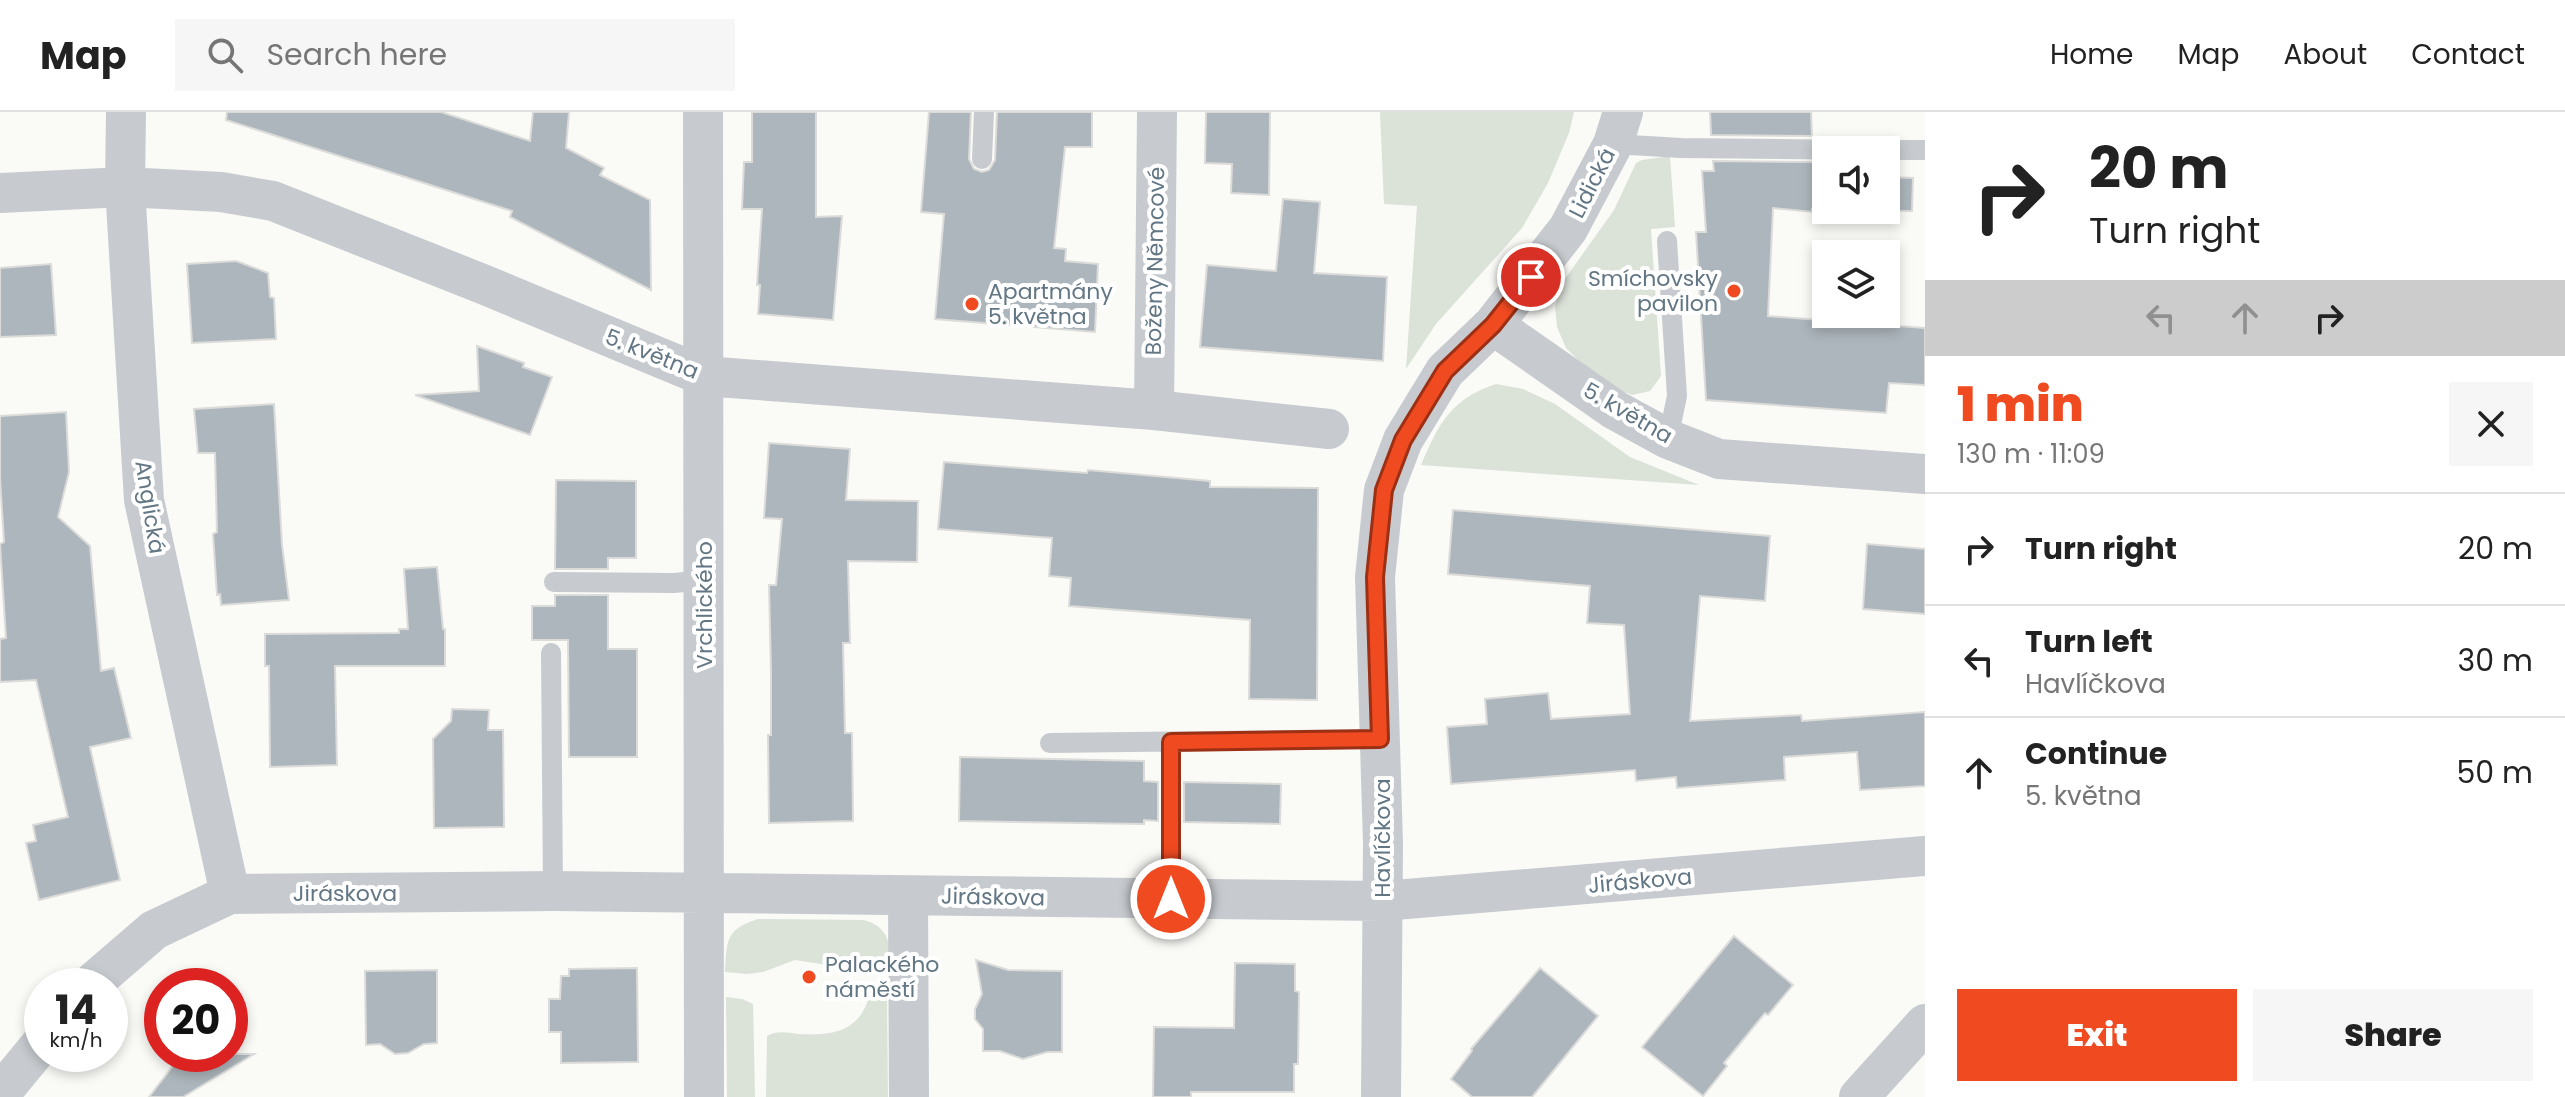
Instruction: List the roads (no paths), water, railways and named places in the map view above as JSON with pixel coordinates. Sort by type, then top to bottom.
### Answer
[{"type":"street","name":"Anglická","points":[[126,112],[125,187],[144,500],[230,894]]},
{"type":"street","name":"Vrchlického","points":[[703,112],[704,1097]]},
{"type":"street","name":"Boženy Němcové","points":[[1154,410],[1157,112]]},
{"type":"street","name":"Lidická","points":[[1493,325],[1568,229],[1618,128]]},
{"type":"street","name":"5. května","points":[[0,193],[125,187],[221,192],[273,201],[704,376],[1154,410],[1329,429]]},
{"type":"street","name":"5. května","points":[[1493,325],[1615,410],[1668,439],[1719,459],[1925,474]]},
{"type":"street","name":"Havlíčkova","points":[[1381,1097],[1382,901],[1375,577],[1384,490],[1403,440],[1445,371],[1493,325]]},
{"type":"street","name":"Jiráskova","points":[[110,968],[154,930],[230,894],[553,891],[1382,901],[1925,856]]},
{"type":"street","points":[[908,897],[909,1097]]},
{"type":"street","points":[[1859,1097],[1925,1024]]},
{"type":"street","points":[[0,1094],[24,1065]]},
{"type":"lane","points":[[982,159],[984,112]]},
{"type":"lane","points":[[1618,128],[1681,148],[1812,149]]},
{"type":"lane","points":[[1900,150],[1925,150]]},
{"type":"lane","points":[[1667,241],[1677,396],[1668,439]]},
{"type":"lane","points":[[554,582],[674,583],[705,580]]},
{"type":"lane","points":[[551,653],[553,891]]},
{"type":"lane","points":[[1050,743],[1380,739]]},
{"type":"lane","points":[[1171,742],[1171,899]]},
{"type":"place","name":"Smíchovsky pavilon","points":[[1734,291]]},
{"type":"place","name":"Apartmány 5. května","points":[[972,304]]},
{"type":"place","name":"Palackého náměstí","points":[[809,977]]}]
